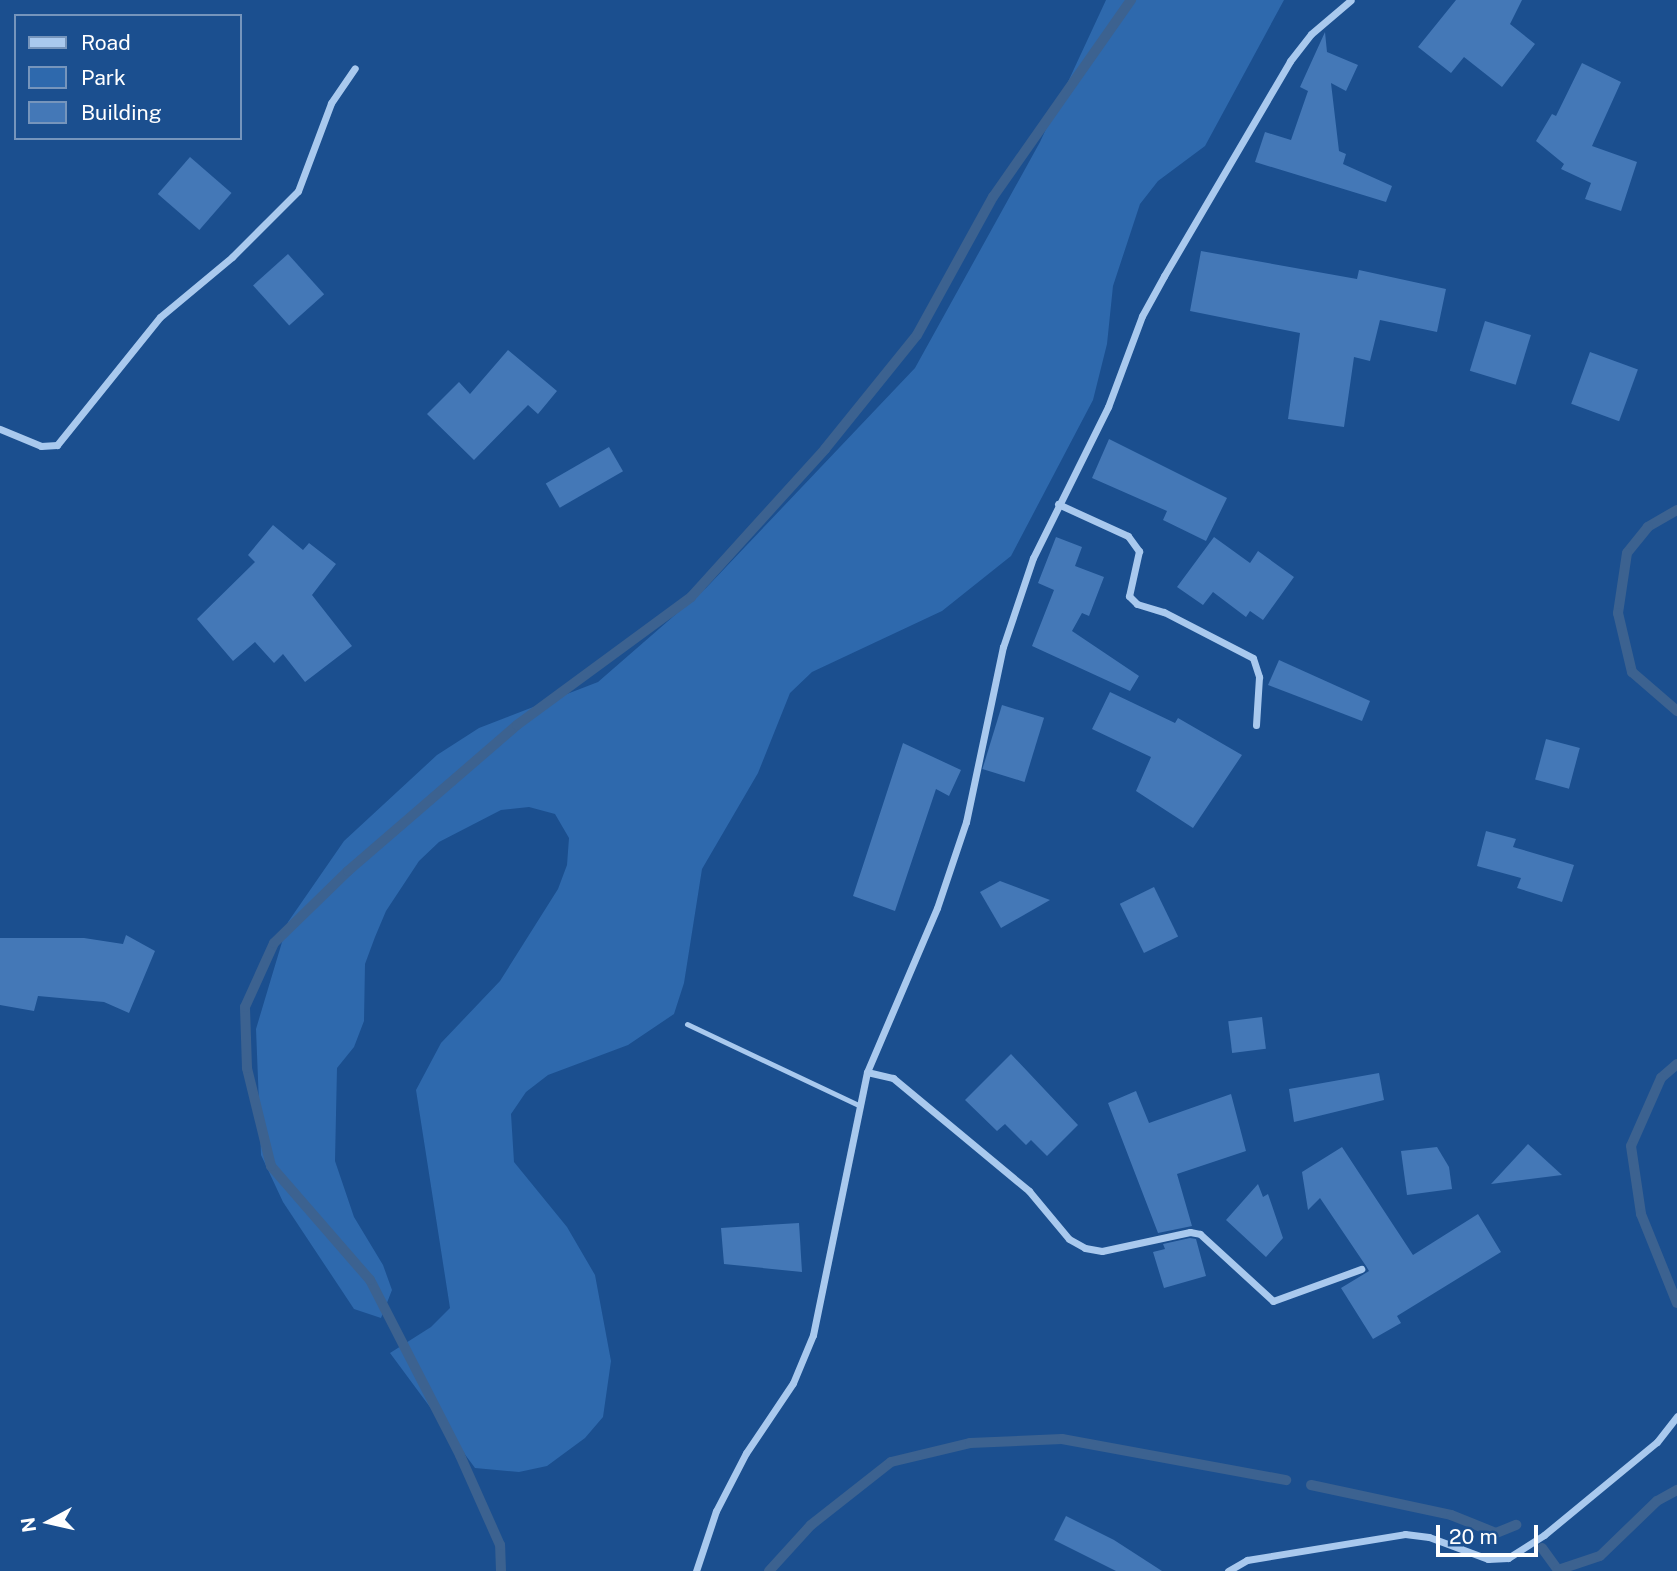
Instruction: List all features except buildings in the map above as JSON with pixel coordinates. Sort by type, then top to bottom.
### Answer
[{"type":"street","points":[[696,1571],[716,1511],[746,1453],[793,1383],[813,1335],[858,1105],[867,1072],[949,871],[966,822],[1006,637],[1033,558],[1108,407],[1142,316],[1258,112],[1311,34],[1350,0]]},
{"type":"street","points":[[0,429],[41,446],[57,445],[160,317],[232,257],[299,191],[331,103],[355,68]]},
{"type":"street","points":[[1058,503],[1128,536],[1139,551],[1129,596],[1137,604],[1164,612],[1252,658],[1259,677],[1256,725]]},
{"type":"street","points":[[867,1072],[893,1078],[1029,1191],[1069,1239],[1086,1248],[1102,1251],[1190,1232],[1200,1234],[1273,1301],[1361,1269]]},
{"type":"street","points":[[1228,1571],[1247,1560],[1405,1534],[1429,1537],[1488,1559],[1508,1558],[1544,1535],[1657,1442],[1677,1416]]},
{"type":"lane","points":[[687,1024],[858,1105]]},
{"type":"green space","points":[[1106,0],[1284,0],[1205,146],[1158,181],[1140,204],[1113,286],[1107,344],[1093,400],[1011,556],[942,611],[812,672],[790,693],[758,773],[702,869],[684,983],[674,1014],[628,1045],[548,1075],[526,1092],[511,1114],[514,1162],[567,1227],[595,1275],[611,1361],[603,1417],[585,1438],[547,1466],[519,1472],[475,1468],[390,1353],[431,1327],[450,1308],[416,1090],[441,1043],[500,981],[558,889],[567,865],[569,838],[555,814],[529,807],[501,810],[439,842],[419,861],[386,911],[375,937],[365,964],[364,1021],[354,1047],[337,1068],[335,1161],[354,1217],[383,1265],[392,1290],[381,1318],[354,1309],[283,1202],[261,1155],[256,1029],[288,922],[344,841],[437,755],[479,728],[598,682],[706,588],[915,368],[1040,142]]},
{"type":"waterway","points":[[501,1571],[500,1545],[460,1455],[370,1280],[271,1166],[247,1068],[245,1007],[274,943],[348,871],[517,725],[691,597],[825,449],[917,335],[993,197],[1131,0]]},
{"type":"waterway","points":[[1677,510],[1648,527],[1627,553],[1618,613],[1632,672],[1677,711]]},
{"type":"waterway","points":[[1677,1064],[1661,1078],[1631,1146],[1641,1214],[1677,1303]]},
{"type":"waterway","points":[[769,1571],[811,1525],[891,1462],[970,1443],[1062,1439],[1286,1480]]},
{"type":"waterway","points":[[1311,1485],[1451,1515],[1496,1533],[1516,1525]]},
{"type":"waterway","points":[[1542,1548],[1558,1570],[1600,1556],[1657,1501],[1677,1490]]}]
